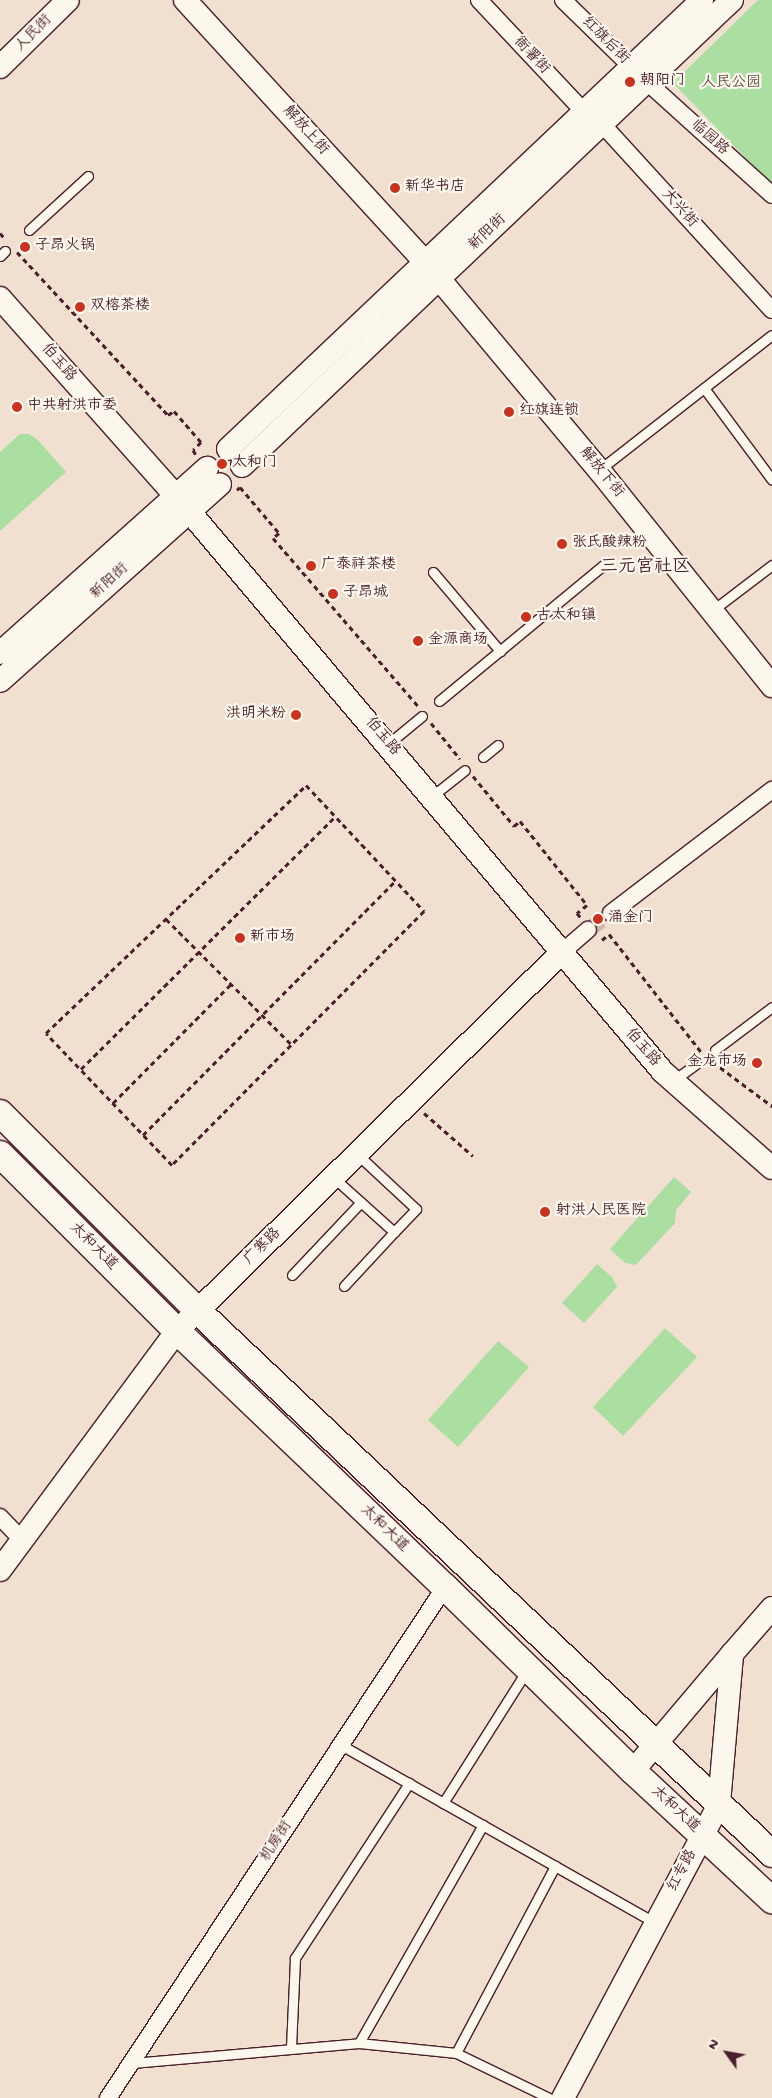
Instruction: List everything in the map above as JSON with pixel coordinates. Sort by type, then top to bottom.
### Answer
[{"type":"main road","name":"人民街","points":[[0,68],[68,0]]},
{"type":"main road","name":"解放上街","points":[[185,0],[425,262]]},
{"type":"main road","name":"新阳街","points":[[639,74],[702,0]]},
{"type":"main road","name":"新阳街","points":[[593,118],[425,262],[235,458],[439,280],[593,118],[639,74],[732,0]]},
{"type":"main road","name":"解放下街","points":[[425,262],[599,470],[644,532],[713,610],[772,686]]},
{"type":"main road","name":"伯玉路","points":[[0,298],[182,503],[388,744],[560,954],[672,1081],[772,1168]]},
{"type":"main road","name":"新阳街","points":[[0,653],[214,476]]},
{"type":"main road","name":"新阳街","points":[[0,681],[182,503]]},
{"type":"main road","name":"广寒路","points":[[0,1570],[177,1331],[560,954]]},
{"type":"main road","name":"太和大道","points":[[0,1113],[198,1311],[772,1854]]},
{"type":"main road","name":"太和大道","points":[[0,1154],[177,1331],[446,1587],[633,1771],[772,1900]]},
{"type":"main road","points":[[633,1771],[772,1608]]},
{"type":"main road","name":"红专路","points":[[563,2098],[719,1804],[732,1654]]},
{"type":"street","name":"衙署街","points":[[479,0],[593,118]]},
{"type":"street","name":"红旗后街","points":[[563,0],[639,74]]},
{"type":"street","name":"临园路","points":[[639,74],[772,195]]},
{"type":"street","name":"大兴街","points":[[593,118],[772,310]]},
{"type":"street","points":[[611,913],[772,790]]},
{"type":"street","points":[[560,954],[588,928]]},
{"type":"street","points":[[0,1517],[22,1540]]},
{"type":"street","name":"机房街","points":[[108,2098],[446,1587]]},
{"type":"lane","points":[[29,230],[88,176]]},
{"type":"lane","points":[[599,470],[772,336]]},
{"type":"lane","points":[[704,388],[772,480]]},
{"type":"lane","points":[[439,701],[606,563]]},
{"type":"lane","points":[[713,610],[772,565]]},
{"type":"lane","points":[[433,572],[500,651]]},
{"type":"lane","points":[[388,744],[423,715]]},
{"type":"lane","points":[[483,757],[498,746]]},
{"type":"lane","points":[[431,797],[466,768]]},
{"type":"lane","points":[[715,1050],[772,1007]]},
{"type":"lane","points":[[672,1081],[696,1064]]},
{"type":"lane","points":[[344,1286],[416,1209],[357,1154]]},
{"type":"lane","points":[[334,1177],[394,1232]]},
{"type":"lane","points":[[292,1275],[361,1202]]},
{"type":"lane","points":[[443,1803],[528,1668]]},
{"type":"lane","points":[[341,1745],[655,1923]]},
{"type":"lane","points":[[290,2047],[295,1958],[409,1783]]},
{"type":"lane","points":[[359,2043],[483,1826]]},
{"type":"lane","points":[[456,2053],[555,1866]]},
{"type":"lane","points":[[132,2063],[290,2047],[359,2043],[456,2053],[549,2098]]},
{"type":"path","points":[[0,233],[168,415],[174,411],[201,442],[193,450],[214,476],[240,487],[279,533],[274,538],[423,715]]},
{"type":"path","points":[[430,721],[514,826],[520,822],[587,905],[577,913],[599,942],[609,934],[702,1054],[749,1092],[772,1106]]},
{"type":"path","points":[[306,786],[335,817],[424,911],[172,1165],[46,1033],[306,786]]},
{"type":"path","points":[[81,1070],[335,817]]},
{"type":"path","points":[[143,1135],[395,881]]},
{"type":"path","points":[[166,918],[292,1045]]},
{"type":"path","points":[[113,1103],[231,984]]},
{"type":"path","points":[[411,1102],[473,1156]]},
{"type":"green space","name":"人民公园","points":[[758,0],[772,0],[772,185],[673,83]]},
{"type":"green space","points":[[20,434],[29,434],[38,440],[66,472],[0,531],[0,452]]},
{"type":"green space","points":[[674,1177],[691,1192],[676,1210],[675,1223],[636,1265],[625,1263],[610,1249]]},
{"type":"green space","points":[[597,1264],[612,1277],[617,1287],[584,1323],[562,1303]]},
{"type":"green space","points":[[665,1328],[697,1357],[623,1436],[593,1407]]},
{"type":"green space","points":[[498,1341],[529,1367],[458,1447],[428,1420]]},
{"type":"tunnel","points":[[588,930],[611,913]]},
{"type":"place","name":"朝阳门","points":[[630,82]]},
{"type":"place","name":"新华书店","points":[[395,188]]},
{"type":"place","name":"子昂火锅","points":[[25,247]]},
{"type":"place","name":"双榕茶楼","points":[[80,307]]},
{"type":"place","name":"中共射洪市委","points":[[17,407]]},
{"type":"place","name":"红旗连锁","points":[[509,412]]},
{"type":"place","name":"太和门","points":[[222,464]]},
{"type":"place","name":"张氏酸辣粉","points":[[562,544]]},
{"type":"place","name":"广泰祥茶楼","points":[[311,566]]},
{"type":"place","name":"子昂城","points":[[333,594]]},
{"type":"place","name":"古太和镇","points":[[526,617]]},
{"type":"place","name":"金源商场","points":[[418,641]]},
{"type":"place","name":"洪明米粉","points":[[296,715]]},
{"type":"place","name":"涌金门","points":[[598,919]]},
{"type":"place","name":"新市场","points":[[240,938]]},
{"type":"place","name":"金龙市场","points":[[757,1063]]},
{"type":"place","name":"射洪人民医院","points":[[545,1212]]},
{"type":"district","name":"三元宫社区","points":[[645,568]]}]
